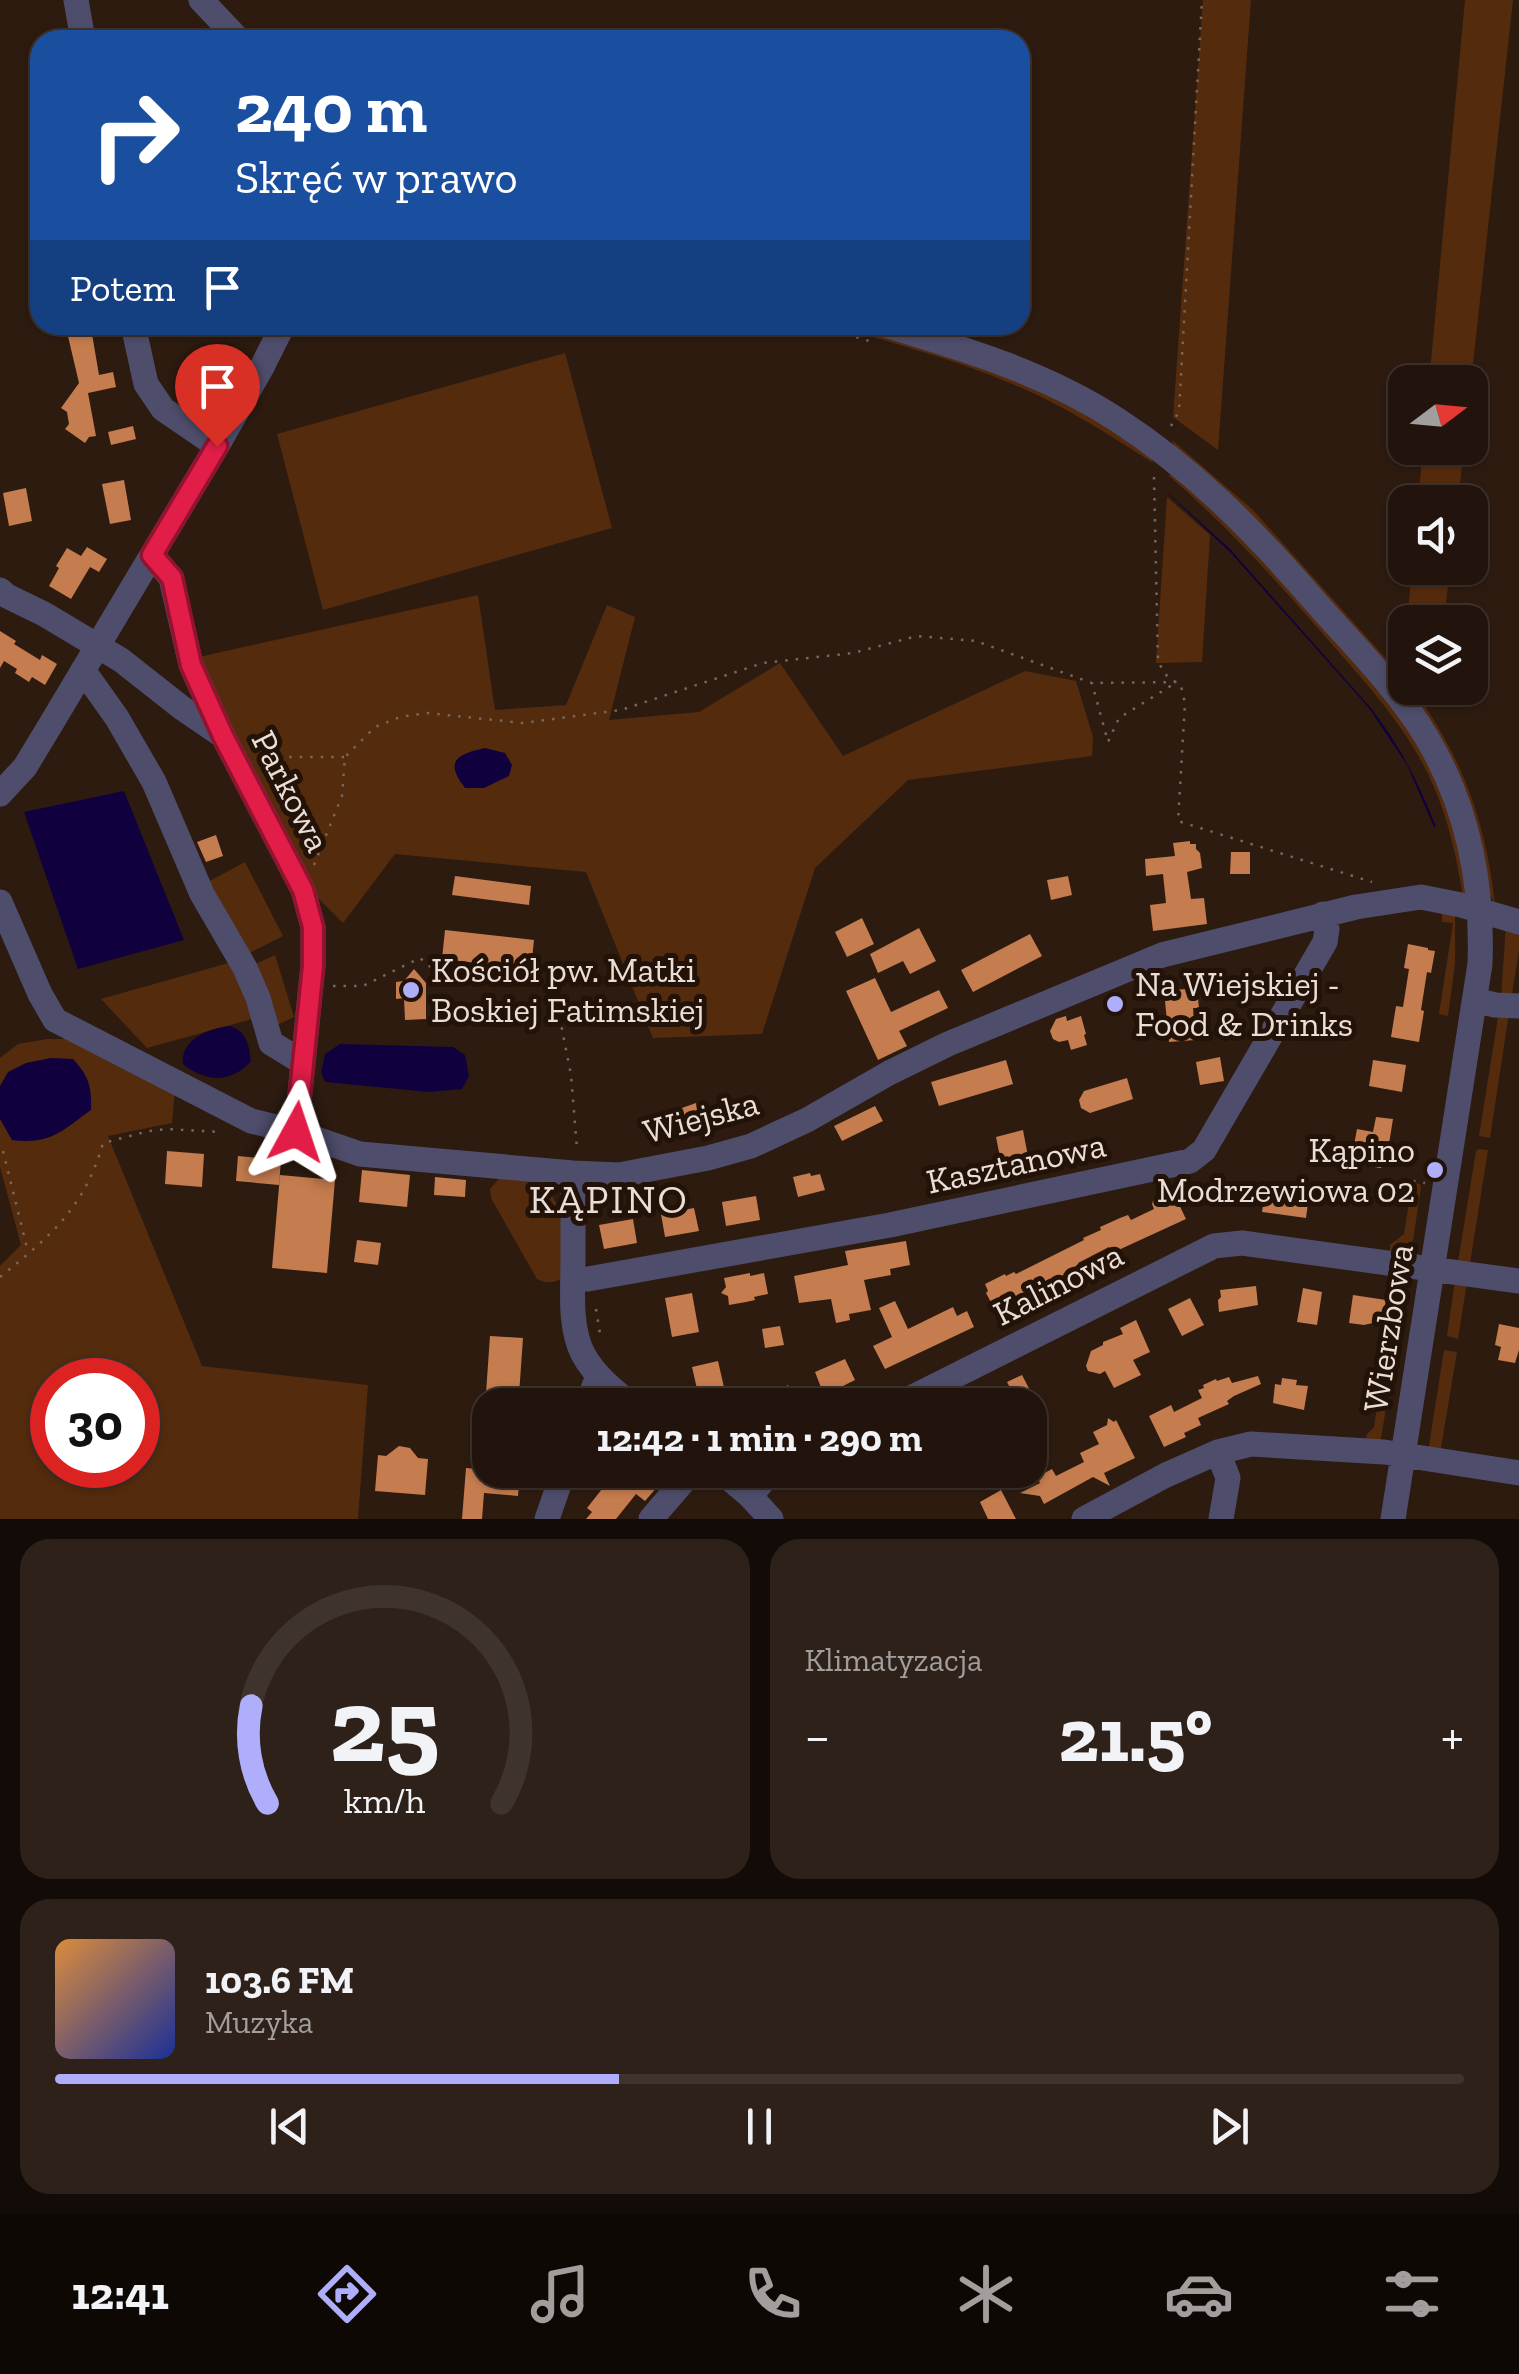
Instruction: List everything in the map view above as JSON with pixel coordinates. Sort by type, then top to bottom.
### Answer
[{"type":"street","points":[[76,0],[81,30]]},
{"type":"street","points":[[200,0],[229,30]]},
{"type":"street","points":[[135,335],[146,384],[163,409],[217,446]]},
{"type":"street","points":[[0,794],[25,767],[217,446],[278,335]]},
{"type":"street","name":"Wierzbowa","points":[[885,335],[1013,366],[1114,417],[1195,478],[1250,528],[1394,692],[1427,738],[1463,818],[1480,910],[1480,951],[1394,1519]]},
{"type":"street","name":"Parkowa","points":[[152,555],[172,578],[191,665],[303,890],[313,927],[296,1132]]},
{"type":"street","points":[[0,590],[138,672],[223,736]]},
{"type":"street","points":[[138,672],[140,668],[167,672],[191,665]]},
{"type":"street","points":[[83,670],[117,718],[154,782],[202,894],[245,968],[270,1044],[302,1062]]},
{"type":"street","name":"Wiejska","points":[[0,902],[55,1020],[251,1121],[360,1154],[619,1175],[751,1146],[948,1044],[1162,955],[1323,914],[1420,897],[1519,922]]},
{"type":"street","name":"Kasztanowa","points":[[574,1280],[890,1225],[1190,1161],[1204,1150],[1325,942],[1323,914]]},
{"type":"street","points":[[1475,1000],[1519,1006]]},
{"type":"street","points":[[573,1174],[575,1328],[583,1352],[598,1376],[612,1388]]},
{"type":"street","name":"Kalinowa","points":[[931,1388],[1214,1246],[1242,1243],[1519,1281]]},
{"type":"street","points":[[594,1388],[598,1376]]},
{"type":"street","points":[[1084,1519],[1166,1474],[1218,1452],[1252,1444],[1404,1455],[1519,1473]]},
{"type":"street","points":[[1218,1452],[1228,1478],[1221,1519]]},
{"type":"street","points":[[546,1519],[557,1488]]},
{"type":"street","points":[[651,1519],[678,1488]]},
{"type":"street","points":[[740,1488],[770,1519]]},
{"type":"street","points":[[750,1496],[757,1488]]},
{"type":"path","points":[[1171,426],[1179,411],[1202,0]]},
{"type":"path","points":[[1154,477],[1158,662],[1176,682],[1185,703],[1178,821],[1383,886]]},
{"type":"path","points":[[303,890],[342,796],[346,757],[374,727],[400,717],[426,713],[524,723],[621,710],[763,664],[853,653],[917,636],[976,641],[1092,683],[1176,682]]},
{"type":"path","points":[[1092,683],[1108,742],[1119,718],[1176,682]]},
{"type":"path","points":[[223,736],[289,758],[346,757]]},
{"type":"path","points":[[311,985],[363,986],[420,958],[440,976],[514,985],[552,978],[571,1074],[578,1158],[573,1174]]},
{"type":"path","points":[[0,1277],[71,1211],[96,1169],[102,1142],[168,1129],[221,1132],[251,1121]]},
{"type":"path","points":[[3,1152],[28,1254]]},
{"type":"path","points":[[1412,1181],[1426,1184]]},
{"type":"path","points":[[1391,1317],[1405,1319]]},
{"type":"shaded area","points":[[1203,0],[1251,0],[1218,450],[1173,417]]},
{"type":"shaded area","points":[[1465,0],[1513,0],[1473,365],[1431,365]]},
{"type":"shaded area","points":[[866,335],[887,335],[1028,383],[1103,423],[1151,457],[1153,463],[1066,410],[1010,383]]},
{"type":"shaded area","points":[[565,353],[612,528],[323,610],[277,434]]},
{"type":"shaded area","points":[[1172,440],[1253,510],[1388,661],[1388,670],[1175,449]]},
{"type":"shaded area","points":[[1421,465],[1462,465],[1460,485],[1420,485]]},
{"type":"shaded area","points":[[1174,474],[1212,504],[1378,687],[1420,746],[1451,811],[1468,886],[1463,897],[1439,800],[1424,765],[1399,725],[1267,571],[1168,475]]},
{"type":"shaded area","points":[[1159,485],[1230,549],[1370,707],[1408,764],[1436,827],[1407,765],[1369,708],[1231,553]]},
{"type":"shaded area","points":[[1167,497],[1210,535],[1202,662],[1156,663]]},
{"type":"shaded area","points":[[1410,585],[1448,585],[1446,605],[1409,605]]},
{"type":"shaded area","points":[[478,595],[495,710],[566,705],[607,605],[635,617],[609,720],[699,712],[780,663],[843,756],[1025,671],[1076,681],[1093,737],[1092,756],[908,780],[815,868],[762,1034],[653,1038],[586,872],[395,854],[343,923],[307,887],[199,657]]},
{"type":"shaded area","points":[[1415,705],[1423,705],[1448,744],[1470,794],[1486,847],[1495,904]]},
{"type":"shaded area","points":[[485,748],[505,753],[512,765],[509,776],[484,788],[465,788],[455,771],[457,760]]},
{"type":"shaded area","points":[[124,791],[184,940],[78,969],[24,812]]},
{"type":"shaded area","points":[[245,862],[283,936],[244,956],[206,883]]},
{"type":"shaded area","points":[[1455,911],[1455,964],[1448,1016],[1439,1014],[1453,923],[1442,922],[1442,912]]},
{"type":"shaded area","points":[[1506,925],[1519,929],[1511,1000],[1501,998]]},
{"type":"shaded area","points":[[275,955],[294,1017],[269,1029],[246,968]]},
{"type":"shaded area","points":[[232,962],[252,1019],[147,1048],[101,999]]},
{"type":"shaded area","points":[[1499,1011],[1509,1013],[1490,1138],[1479,1136]]},
{"type":"shaded area","points":[[230,1026],[244,1035],[248,1044],[251,1061],[243,1068],[218,1078],[183,1064],[183,1055],[191,1042],[206,1032]]},
{"type":"shaded area","points":[[70,1039],[175,1088],[172,1123],[108,1136],[202,1366],[368,1385],[358,1519],[0,1519],[0,1266],[21,1245],[0,1167],[0,1058],[18,1044]]},
{"type":"shaded area","points":[[340,1044],[453,1047],[465,1055],[469,1076],[462,1089],[429,1092],[325,1082],[321,1072],[325,1054]]},
{"type":"shaded area","points":[[51,1058],[73,1059],[83,1071],[91,1095],[91,1110],[46,1138],[12,1140],[0,1119],[0,1086],[8,1072]]},
{"type":"shaded area","points":[[1479,1149],[1488,1150],[1469,1270],[1457,1268]]},
{"type":"shaded area","points":[[503,1174],[528,1177],[551,1194],[561,1220],[563,1278],[550,1282],[537,1279],[491,1198],[490,1189]]},
{"type":"shaded area","points":[[1412,1183],[1421,1187],[1410,1261],[1389,1258],[1390,1245],[1404,1234]]},
{"type":"shaded area","points":[[1455,1280],[1467,1282],[1458,1339],[1447,1336]]},
{"type":"shaded area","points":[[1444,1350],[1457,1352],[1440,1454],[1428,1452]]},
{"type":"shaded area","points":[[1385,1357],[1394,1358],[1380,1445],[1365,1443],[1374,1427]]},
{"type":"building","points":[[68,335],[92,335],[99,375],[113,372],[116,387],[88,393],[96,436],[85,443],[65,429],[69,424],[67,412],[61,408],[79,383]]},
{"type":"building","points":[[133,426],[136,439],[111,445],[108,432]]},
{"type":"building","points":[[124,480],[131,520],[110,524],[102,484]]},
{"type":"building","points":[[26,488],[32,521],[9,526],[3,493]]},
{"type":"building","points":[[87,547],[107,559],[99,572],[90,567],[71,599],[49,586],[67,548],[81,556]]},
{"type":"building","points":[[0,631],[40,660],[42,655],[57,664],[45,685],[32,677],[29,682],[4,661],[0,668]]},
{"type":"building","points":[[216,835],[223,856],[206,862],[197,842]]},
{"type":"building","points":[[1190,841],[1200,853],[1202,868],[1187,872],[1191,899],[1204,898],[1207,924],[1153,931],[1150,905],[1166,903],[1163,874],[1146,876],[1145,859],[1175,856],[1173,843]]},
{"type":"building","points":[[1231,852],[1250,852],[1250,874],[1230,874]]},
{"type":"building","points":[[455,876],[531,886],[529,905],[452,895]]},
{"type":"building","points":[[1068,876],[1072,895],[1051,900],[1047,880]]},
{"type":"building","points":[[862,918],[874,944],[847,957],[835,932]]},
{"type":"building","points":[[919,928],[936,961],[910,974],[903,961],[878,973],[870,954]]},
{"type":"building","points":[[445,930],[534,940],[531,969],[442,959]]},
{"type":"building","points":[[1030,934],[1042,956],[973,992],[961,970]]},
{"type":"building","points":[[1408,944],[1435,951],[1431,973],[1427,972],[1419,1042],[1391,1037],[1396,1006],[1403,1007]]},
{"type":"building","name":"Kościół pw. Matki Boskiej Fatimskiej","points":[[414,969],[426,983],[426,1019],[405,1020],[404,998],[396,999],[396,982],[404,981]]},
{"type":"building","points":[[875,978],[891,1012],[939,990],[948,1008],[899,1031],[907,1046],[878,1060],[846,991]]},
{"type":"building","points":[[1197,988],[1199,1008],[1193,1008],[1195,1040],[1169,1042],[1164,991]]},
{"type":"building","points":[[1066,1016],[1067,1021],[1081,1016],[1087,1045],[1071,1050],[1068,1040],[1053,1039],[1050,1031],[1056,1019]]},
{"type":"building","points":[[1220,1057],[1224,1081],[1200,1085],[1196,1062]]},
{"type":"building","points":[[1006,1060],[1013,1084],[939,1106],[931,1082]]},
{"type":"building","points":[[1373,1060],[1406,1065],[1402,1092],[1369,1086]]},
{"type":"building","points":[[1127,1078],[1133,1099],[1090,1113],[1081,1108],[1079,1100],[1084,1091]]},
{"type":"building","points":[[696,1103],[704,1125],[687,1130],[679,1109]]},
{"type":"building","points":[[875,1106],[883,1121],[842,1141],[834,1126]]},
{"type":"building","points":[[1376,1117],[1393,1119],[1381,1168],[1355,1164],[1357,1129],[1373,1132]]},
{"type":"building","points":[[1023,1130],[1030,1167],[1003,1172],[996,1137]]},
{"type":"building","points":[[167,1151],[204,1154],[202,1187],[165,1184]]},
{"type":"building","points":[[238,1156],[281,1160],[279,1185],[236,1181]]},
{"type":"building","points":[[362,1170],[410,1175],[407,1207],[359,1202]]},
{"type":"building","points":[[820,1174],[825,1190],[798,1197],[793,1177]]},
{"type":"building","points":[[280,1175],[335,1180],[327,1273],[272,1268]]},
{"type":"building","points":[[435,1177],[466,1180],[465,1197],[434,1195]]},
{"type":"building","points":[[1266,1184],[1309,1196],[1306,1218],[1262,1212]]},
{"type":"building","points":[[1174,1194],[1186,1219],[1112,1253],[1109,1247],[1078,1263],[1081,1269],[994,1308],[985,1284],[1005,1274],[1016,1274],[1120,1218],[1128,1215],[1131,1220],[1154,1209],[1154,1198],[1160,1195],[1165,1198]]},
{"type":"building","points":[[756,1196],[760,1220],[726,1226],[722,1202]]},
{"type":"building","points":[[694,1208],[699,1231],[665,1237],[661,1214]]},
{"type":"building","points":[[633,1219],[637,1243],[604,1249],[599,1225]]},
{"type":"building","points":[[357,1240],[381,1243],[378,1265],[354,1262]]},
{"type":"building","points":[[906,1241],[910,1265],[890,1269],[891,1275],[864,1280],[871,1310],[849,1314],[850,1320],[836,1323],[831,1299],[799,1303],[794,1276],[848,1265],[845,1251]]},
{"type":"building","points":[[764,1273],[768,1294],[729,1305],[728,1296],[721,1293],[726,1287],[724,1278]]},
{"type":"building","points":[[1256,1286],[1258,1305],[1219,1312],[1220,1290]]},
{"type":"building","points":[[1303,1288],[1322,1292],[1317,1325],[1297,1322]]},
{"type":"building","points":[[692,1293],[699,1332],[672,1337],[665,1298]]},
{"type":"building","points":[[1353,1295],[1386,1300],[1377,1322],[1349,1323]]},
{"type":"building","points":[[1190,1298],[1204,1325],[1182,1336],[1168,1309]]},
{"type":"building","points":[[895,1301],[908,1329],[953,1307],[957,1316],[967,1311],[974,1327],[885,1369],[873,1346],[892,1337],[879,1308]]},
{"type":"building","points":[[1136,1320],[1150,1352],[1133,1360],[1141,1375],[1114,1388],[1105,1371],[1088,1371],[1086,1366],[1091,1351],[1123,1334],[1120,1328]]},
{"type":"building","points":[[1499,1324],[1519,1328],[1515,1363],[1498,1360],[1501,1347],[1495,1345]]},
{"type":"building","points":[[780,1326],[784,1345],[765,1348],[762,1329]]},
{"type":"building","points":[[490,1336],[523,1338],[519,1388],[486,1388]]},
{"type":"building","points":[[845,1359],[855,1380],[839,1388],[821,1388],[815,1372]]},
{"type":"building","points":[[718,1361],[724,1388],[697,1388],[692,1367]]},
{"type":"building","points":[[1022,1375],[1029,1388],[1010,1388],[1007,1382]]},
{"type":"building","points":[[1258,1376],[1261,1384],[1198,1418],[1201,1425],[1164,1447],[1149,1416],[1171,1405],[1174,1412],[1202,1398],[1198,1390],[1216,1379],[1229,1377],[1232,1383]]},
{"type":"building","points":[[1282,1378],[1308,1386],[1304,1410],[1273,1403],[1275,1384],[1281,1385]]},
{"type":"building","points":[[1108,1418],[1116,1420],[1135,1458],[1104,1473],[1110,1486],[1093,1477],[1044,1504],[1040,1496],[1020,1493],[1030,1488],[1047,1488],[1047,1472],[1052,1469],[1056,1476],[1084,1462],[1080,1453],[1099,1444],[1093,1432],[1107,1425]]},
{"type":"building","points":[[399,1446],[410,1448],[418,1458],[428,1459],[425,1495],[375,1491],[378,1455],[386,1456]]},
{"type":"building","points":[[466,1468],[472,1469],[472,1488],[519,1488],[518,1496],[484,1493],[482,1519],[462,1519]]},
{"type":"building","points":[[603,1488],[656,1488],[645,1501],[636,1494],[616,1519],[586,1519],[592,1512],[587,1508]]},
{"type":"building","points":[[1001,1490],[1016,1519],[988,1519],[980,1502]]},
{"type":"place","name":"Kościół pw. Matki Boskiej Fatimskiej","points":[[411,990]]},
{"type":"place","name":"Na Wiejskiej - Food & Drinks","points":[[1115,1004]]},
{"type":"place","name":"Kąpino Modrzewiowa 02","points":[[1435,1170]]},
{"type":"district","name":"KĄPINO","points":[[609,1199]]},
{"type":"route","points":[[217,446],[152,555],[172,578],[191,665],[303,890],[313,927],[313,966],[296,1132]]}]
